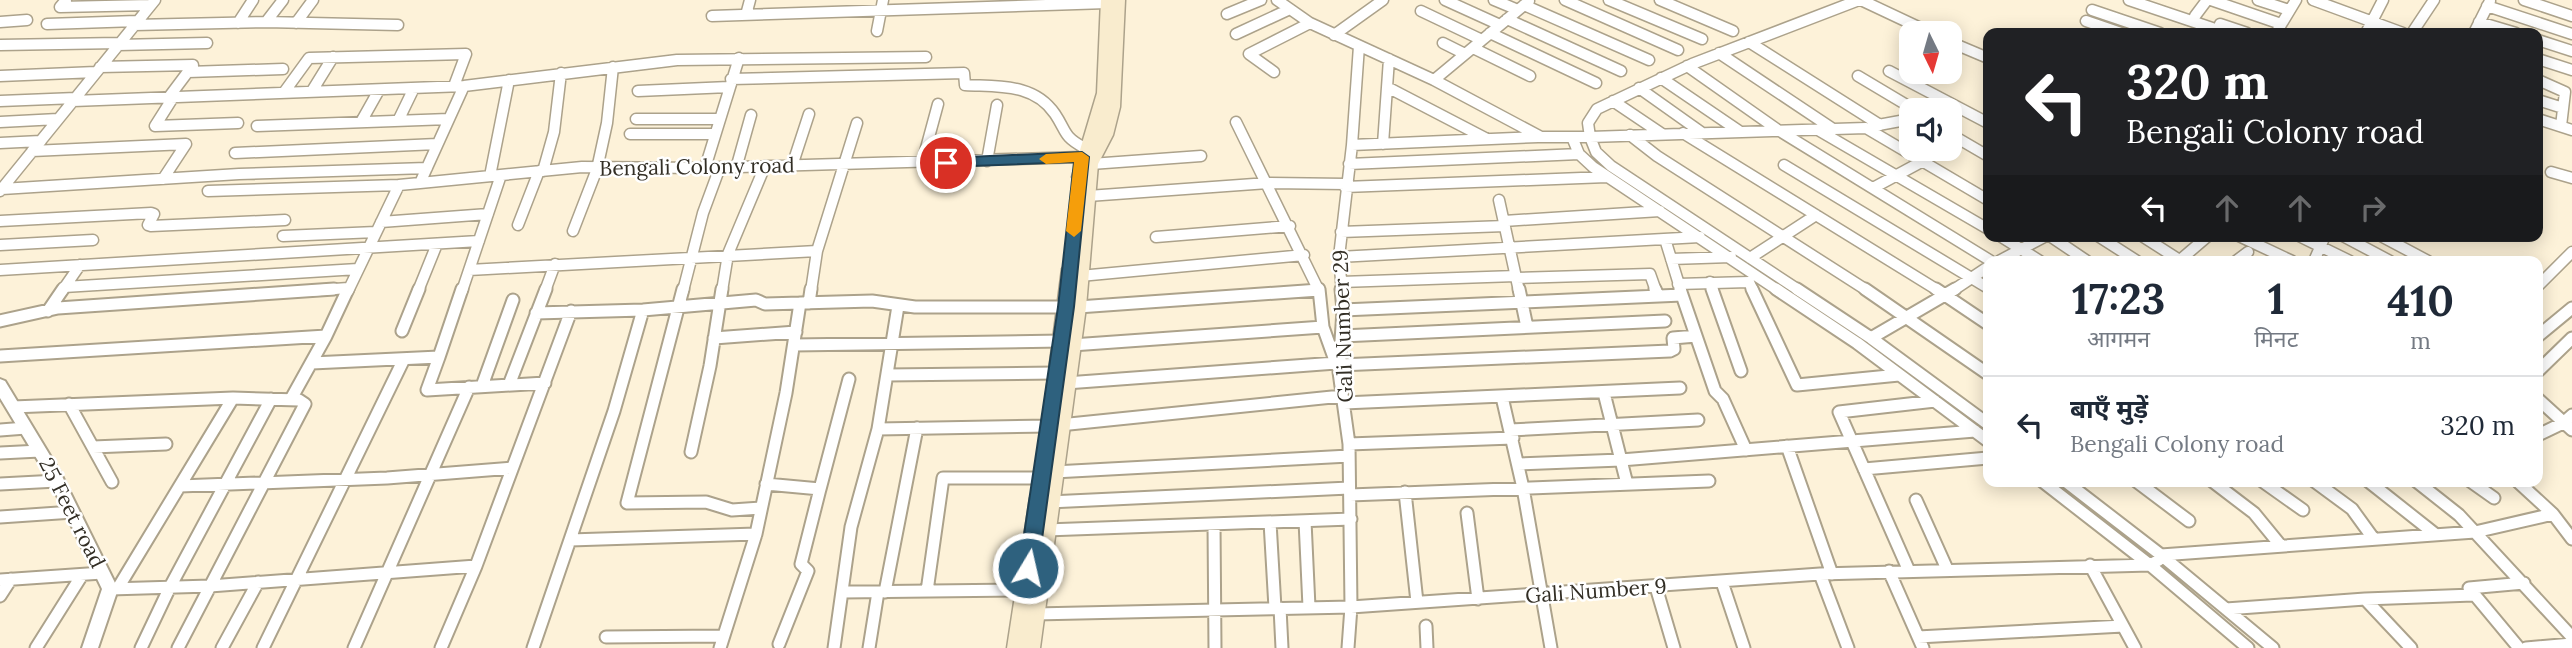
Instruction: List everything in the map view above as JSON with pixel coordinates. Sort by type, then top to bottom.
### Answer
[{"type":"main road","points":[[1017,648],[1025,590],[1048,475],[1072,307],[1085,156],[1106,135],[1113,99],[1111,1]]},
{"type":"main road","points":[[1072,307],[1080,276],[1087,196],[1085,156]]},
{"type":"main road","points":[[1030,648],[1049,502],[1048,475]]},
{"type":"street","points":[[66,0],[60,7],[153,2]]},
{"type":"street","points":[[237,23],[253,0]]},
{"type":"street","points":[[266,22],[283,0]]},
{"type":"street","points":[[296,23],[313,0]]},
{"type":"street","points":[[746,15],[750,0]]},
{"type":"street","points":[[1227,13],[1243,3],[1261,0]]},
{"type":"street","points":[[1277,0],[1310,23],[1434,80],[1541,137]]},
{"type":"street","points":[[1334,35],[1383,0]]},
{"type":"street","points":[[1445,0],[1621,71]]},
{"type":"street","points":[[1494,0],[1524,5],[1649,60]]},
{"type":"street","points":[[1565,0],[1678,50]]},
{"type":"street","points":[[1609,0],[1702,39]]},
{"type":"street","points":[[1660,0],[1733,31]]},
{"type":"street","points":[[1579,154],[1582,137],[1593,113],[1687,66],[1860,0],[1905,21]]},
{"type":"street","points":[[2129,0],[2212,28]]},
{"type":"street","points":[[2149,0],[2232,28]]},
{"type":"street","points":[[2195,16],[2209,0],[2281,24]]},
{"type":"street","points":[[2258,0],[2289,10]]},
{"type":"street","points":[[2279,28],[2296,0]]},
{"type":"street","points":[[2313,0],[2332,3],[2389,28]]},
{"type":"street","points":[[2368,28],[2383,0]]},
{"type":"street","points":[[2415,28],[2434,0]]},
{"type":"street","points":[[2524,0],[2572,16]]},
{"type":"street","points":[[712,16],[882,4],[1111,1]]},
{"type":"street","points":[[1,190],[153,2]]},
{"type":"street","points":[[2477,28],[2489,3],[2572,34]]},
{"type":"street","points":[[877,31],[882,4]]},
{"type":"street","points":[[1434,80],[1524,5]]},
{"type":"street","points":[[1236,34],[1290,9]]},
{"type":"street","points":[[2092,10],[2145,28]]},
{"type":"street","points":[[1421,11],[1596,83]]},
{"type":"street","points":[[0,22],[27,20]]},
{"type":"street","points":[[2087,21],[2107,28]]},
{"type":"street","points":[[47,24],[266,22],[398,25]]},
{"type":"street","points":[[2480,22],[2500,28]]},
{"type":"street","points":[[1274,72],[1249,54],[1310,23]]},
{"type":"street","points":[[1749,42],[1880,125]]},
{"type":"street","points":[[2543,42],[2571,50]]},
{"type":"street","points":[[0,45],[207,43]]},
{"type":"street","points":[[1443,43],[1530,76]]},
{"type":"street","name":"Gali Number 29","points":[[1348,648],[1351,519],[1349,450],[1338,367],[1343,310],[1339,257],[1345,185],[1352,145],[1359,46]]},
{"type":"street","points":[[1962,47],[1983,56]]},
{"type":"street","points":[[1720,53],[1833,129]]},
{"type":"street","points":[[285,91],[307,59],[466,54],[449,119],[420,183]]},
{"type":"street","points":[[313,91],[333,57]]},
{"type":"street","points":[[0,101],[459,86],[613,66],[739,58],[926,57]]},
{"type":"street","points":[[705,168],[739,58]]},
{"type":"street","points":[[1383,144],[1389,59]]},
{"type":"street","points":[[2543,61],[2572,70]]},
{"type":"street","points":[[0,76],[193,65],[171,96],[155,126],[238,123]]},
{"type":"street","points":[[573,231],[597,169],[607,123],[613,66]]},
{"type":"street","points":[[1687,66],[1778,130],[1983,256]]},
{"type":"street","points":[[188,72],[283,69]]},
{"type":"street","points":[[1889,71],[1983,120]]},
{"type":"street","points":[[518,225],[554,132],[561,73]]},
{"type":"street","points":[[638,91],[730,83],[964,73],[965,85],[1007,86],[1041,95],[1061,121],[1068,139],[1085,156]]},
{"type":"street","points":[[1858,76],[1899,100]]},
{"type":"street","points":[[1661,78],[1740,131]]},
{"type":"street","points":[[509,80],[488,214],[427,390],[545,383]]},
{"type":"street","points":[[2543,82],[2564,90],[2561,126]]},
{"type":"street","points":[[1387,87],[1487,139]]},
{"type":"street","points":[[398,121],[414,88]]},
{"type":"street","points":[[1639,88],[1701,132]]},
{"type":"street","points":[[362,122],[379,90]]},
{"type":"street","points":[[1613,101],[1662,134]]},
{"type":"street","points":[[2543,102],[2563,108]]},
{"type":"street","points":[[922,163],[938,104]]},
{"type":"street","points":[[987,161],[997,105]]},
{"type":"street","points":[[792,166],[809,114]]},
{"type":"street","points":[[737,166],[751,115]]},
{"type":"street","points":[[636,118],[720,119]]},
{"type":"street","points":[[0,122],[58,119]]},
{"type":"street","points":[[257,126],[449,119]]},
{"type":"street","points":[[1352,145],[1866,128],[1899,121]]},
{"type":"street","points":[[2543,121],[2572,130]]},
{"type":"street","points":[[1236,122],[1290,226],[1319,290],[1323,327],[1338,367]]},
{"type":"street","points":[[606,637],[721,642],[756,534],[796,332],[817,251],[857,123]]},
{"type":"street","points":[[1866,128],[1983,197]]},
{"type":"street","points":[[1817,129],[1983,226]]},
{"type":"street","points":[[1683,133],[1983,321]]},
{"type":"street","points":[[630,134],[715,134]]},
{"type":"street","points":[[1630,135],[1657,156],[1908,316],[1983,369]]},
{"type":"street","points":[[1582,137],[1611,166],[1871,338],[1983,420]]},
{"type":"street","points":[[0,142],[41,141]]},
{"type":"street","points":[[1962,141],[1983,153]]},
{"type":"street","points":[[32,151],[186,144],[163,179]]},
{"type":"street","points":[[235,153],[438,144]]},
{"type":"street","points":[[1349,164],[1579,154]]},
{"type":"street","points":[[1579,154],[1607,177],[1731,257],[1983,437]]},
{"type":"street","name":"Bengali Colony road","points":[[208,191],[399,186],[541,171],[597,169],[922,163],[1085,156],[1201,156]]},
{"type":"street","points":[[1873,188],[1923,162]]},
{"type":"street","points":[[1784,165],[1983,285]]},
{"type":"street","points":[[691,452],[728,254],[765,166]]},
{"type":"street","points":[[720,167],[691,256],[628,503],[706,502],[732,510],[761,508]]},
{"type":"street","points":[[1,190],[239,174],[427,168]]},
{"type":"street","points":[[2551,172],[2572,178]]},
{"type":"street","points":[[1087,196],[1268,183],[1345,185],[1607,177]]},
{"type":"street","points":[[291,400],[326,336],[399,186]]},
{"type":"street","points":[[1499,200],[1527,327]]},
{"type":"street","points":[[1341,232],[1505,224],[1660,211]]},
{"type":"street","points":[[0,221],[151,213],[154,214],[148,225],[151,226],[285,220]]},
{"type":"street","points":[[283,236],[488,214]]},
{"type":"street","points":[[1750,258],[1816,215]]},
{"type":"street","points":[[1156,237],[1290,226]]},
{"type":"street","points":[[1339,257],[1700,237]]},
{"type":"street","points":[[1665,239],[1715,391],[1723,399],[1746,450]]},
{"type":"street","points":[[0,245],[93,240]]},
{"type":"street","points":[[0,270],[479,241]]},
{"type":"street","points":[[2010,242],[2032,256]]},
{"type":"street","points":[[2010,256],[2037,242]]},
{"type":"street","points":[[2057,242],[2079,256]]},
{"type":"street","points":[[2107,242],[2129,256]]},
{"type":"street","points":[[2151,242],[2172,256]]},
{"type":"street","points":[[2186,256],[2201,242]]},
{"type":"street","points":[[2252,242],[2281,256]]},
{"type":"street","points":[[2324,242],[2343,256]]},
{"type":"street","points":[[2354,242],[2381,256]]},
{"type":"street","points":[[2392,242],[2419,256]]},
{"type":"street","points":[[402,331],[437,244]]},
{"type":"street","points":[[469,270],[817,251]]},
{"type":"street","points":[[2243,256],[2248,252]]},
{"type":"street","points":[[2543,281],[2572,253]]},
{"type":"street","points":[[1080,276],[1304,255]]},
{"type":"street","points":[[1671,259],[1731,257]]},
{"type":"street","points":[[509,385],[555,264]]},
{"type":"street","points":[[48,310],[80,265]]},
{"type":"street","points":[[64,287],[358,269]]},
{"type":"street","points":[[1871,338],[1983,270]]},
{"type":"street","points":[[1341,282],[1650,274],[1658,296]]},
{"type":"street","points":[[1343,310],[1658,296],[1710,282],[1749,282],[1797,385],[1899,375]]},
{"type":"street","points":[[1710,282],[1741,371]]},
{"type":"street","points":[[0,321],[48,310],[348,288]]},
{"type":"street","points":[[536,313],[677,308],[756,300],[765,304],[872,301],[898,306],[1072,307],[1319,290]]},
{"type":"street","points":[[482,386],[513,300]]},
{"type":"street","points":[[834,648],[851,527],[878,429],[898,306]]},
{"type":"street","points":[[2543,330],[2572,308]]},
{"type":"street","points":[[533,648],[614,411],[643,310]]},
{"type":"street","points":[[441,648],[475,566],[571,311]]},
{"type":"street","points":[[1342,336],[1665,321]]},
{"type":"street","points":[[2543,321],[2549,324]]},
{"type":"street","points":[[794,345],[1067,343],[1323,327]]},
{"type":"street","points":[[714,338],[796,332]]},
{"type":"street","points":[[0,356],[326,336]]},
{"type":"street","points":[[887,375],[1061,378],[1670,351],[1674,349],[1673,338],[1696,336]]},
{"type":"street","points":[[2543,366],[2572,338]]},
{"type":"street","points":[[312,363],[439,357]]},
{"type":"street","points":[[263,648],[404,359]]},
{"type":"street","points":[[779,644],[808,571],[801,564],[849,379]]},
{"type":"street","points":[[354,648],[469,387]]},
{"type":"street","points":[[878,429],[1055,426],[1343,399],[1503,397],[1680,388]]},
{"type":"street","name":"25 Feet road","points":[[1,389],[57,481],[110,583],[90,648]]},
{"type":"street","points":[[1604,393],[1627,484]]},
{"type":"street","points":[[1503,397],[1523,488],[1551,648]]},
{"type":"street","points":[[13,407],[233,398],[303,401],[304,407],[262,482],[178,648]]},
{"type":"street","points":[[110,583],[180,486],[233,398]]},
{"type":"street","points":[[141,648],[170,587],[271,399]]},
{"type":"street","points":[[1909,571],[1839,412],[1935,401]]},
{"type":"street","points":[[2543,403],[2567,423]]},
{"type":"street","points":[[69,404],[112,482]]},
{"type":"street","points":[[927,591],[943,478],[1048,475],[1698,420]]},
{"type":"street","points":[[2543,431],[2567,423]]},
{"type":"street","points":[[0,430],[26,428]]},
{"type":"street","points":[[869,648],[917,428]]},
{"type":"street","points":[[1518,464],[1621,460],[1975,431]]},
{"type":"street","points":[[93,447],[166,444]]},
{"type":"street","points":[[1787,446],[1848,648]]},
{"type":"street","points":[[0,453],[40,451]]},
{"type":"street","points":[[1864,469],[1983,458]]},
{"type":"street","points":[[180,486],[431,475],[512,468]]},
{"type":"street","points":[[0,484],[57,481]]},
{"type":"street","points":[[1049,502],[1709,481]]},
{"type":"street","points":[[766,484],[820,489]]},
{"type":"street","points":[[2051,487],[2226,609],[2273,648]]},
{"type":"street","points":[[2072,487],[2157,561],[2248,648]]},
{"type":"street","points":[[2144,487],[2189,521]]},
{"type":"street","points":[[2220,487],[2255,513],[2281,546]]},
{"type":"street","points":[[2270,487],[2303,510]]},
{"type":"street","points":[[2322,487],[2352,509],[2373,538]]},
{"type":"street","points":[[2376,487],[2435,534]]},
{"type":"street","points":[[2425,487],[2442,499],[2475,531],[2572,637]]},
{"type":"street","points":[[2478,487],[2494,498]]},
{"type":"street","points":[[2524,487],[2553,514],[2572,539]]},
{"type":"street","points":[[1405,492],[1417,602]]},
{"type":"street","points":[[1916,500],[1947,569]]},
{"type":"street","points":[[0,517],[72,513]]},
{"type":"street","points":[[1467,513],[1478,599]]},
{"type":"street","name":"Gali Number 9","points":[[1035,614],[1351,607],[1826,574],[2157,561],[2281,546],[2475,531],[2553,514]]},
{"type":"street","points":[[1046,530],[1351,519]]},
{"type":"street","points":[[1305,521],[1309,607]]},
{"type":"street","points":[[1270,522],[1282,648]]},
{"type":"street","points":[[1213,524],[1215,648]]},
{"type":"street","points":[[570,540],[756,534]]},
{"type":"street","points":[[2091,565],[2134,648]]},
{"type":"street","points":[[0,596],[6,580],[82,575],[110,583],[170,587],[475,566]]},
{"type":"street","points":[[1889,571],[1920,642],[2123,626]]},
{"type":"street","points":[[36,648],[82,575]]},
{"type":"street","points":[[222,648],[258,582]]},
{"type":"street","points":[[1723,582],[1744,648]]},
{"type":"street","points":[[2519,648],[2469,588],[2524,583]]},
{"type":"street","points":[[1656,587],[1674,648]]},
{"type":"street","points":[[843,593],[1025,590]]},
{"type":"street","points":[[2226,609],[2365,599],[2473,595]]},
{"type":"street","points":[[2365,599],[2411,648]]},
{"type":"street","points":[[1426,626],[1427,648]]},
{"type":"street","points":[[2526,648],[2572,644]]},
{"type":"slow traffic","points":[[1046,159],[1082,157],[1074,231]]},
{"type":"route","points":[[946,163],[1082,157],[1062,341],[1028,568]]}]
